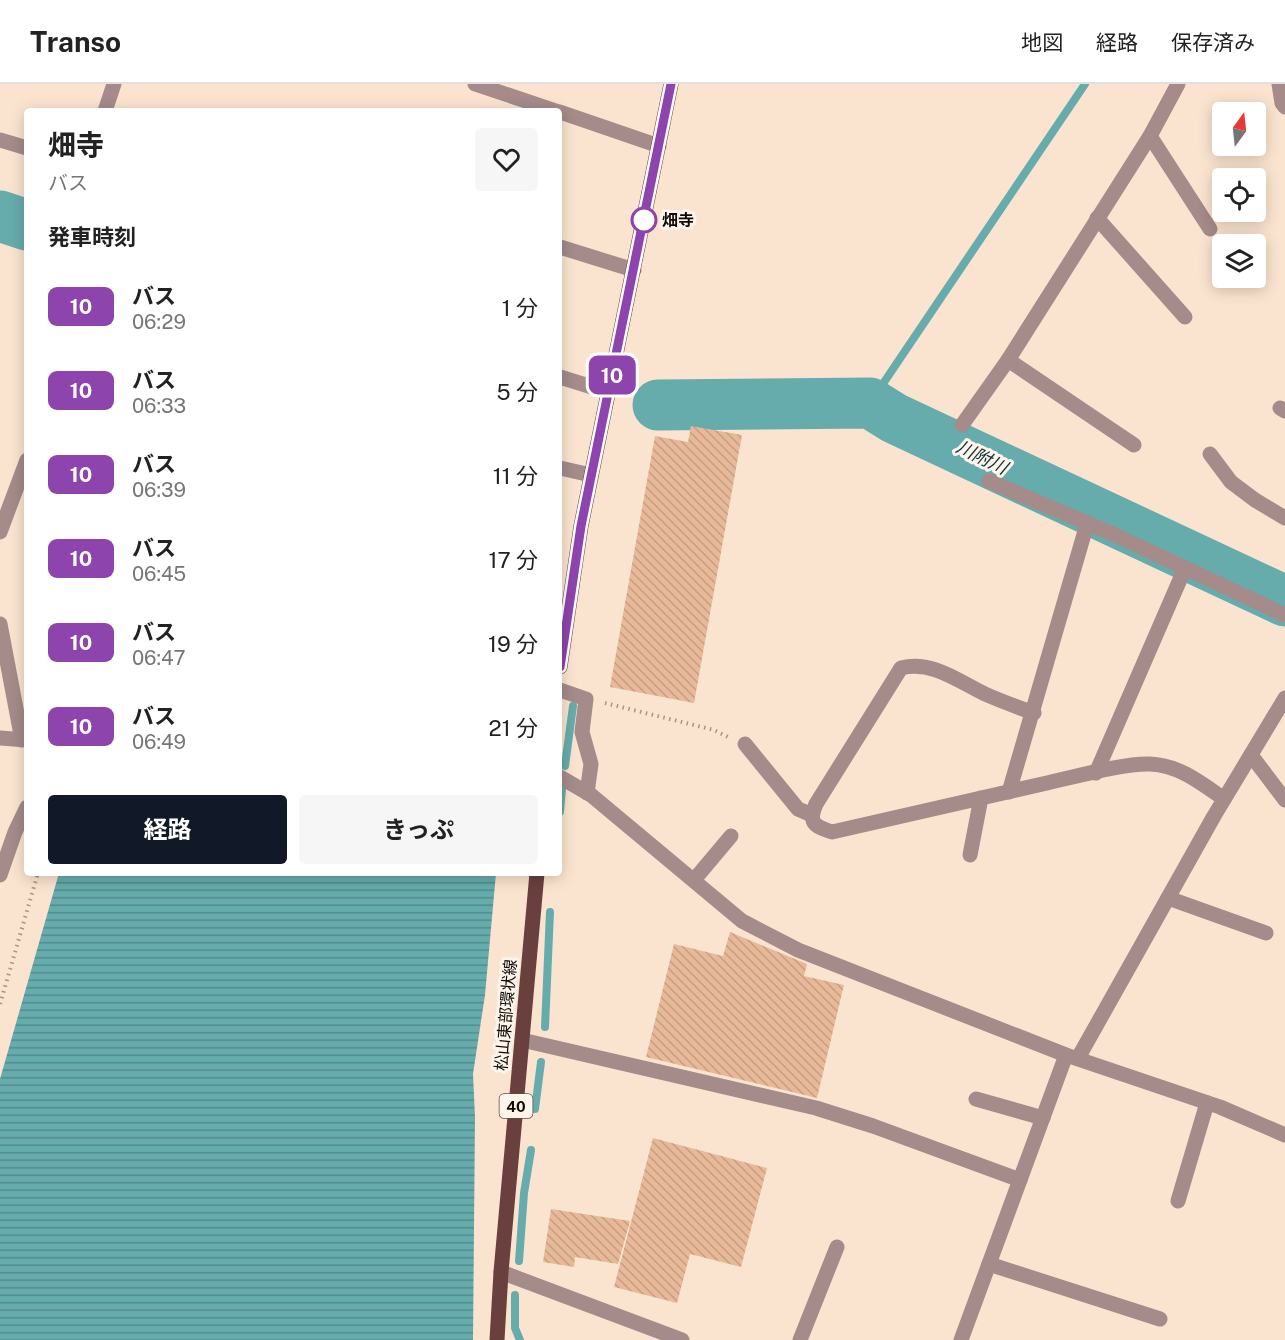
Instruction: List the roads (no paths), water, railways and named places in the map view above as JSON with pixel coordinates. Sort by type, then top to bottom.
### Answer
[{"type":"main road","points":[[562,654],[581,526],[671,84]]},
{"type":"main road","name":"松山東部環状線","points":[[497,1340],[501,1272],[537,876]]},
{"type":"street","points":[[106,108],[114,84]]},
{"type":"street","points":[[475,84],[546,108]]},
{"type":"street","points":[[962,425],[1008,360],[1150,136],[1178,84]]},
{"type":"street","points":[[1279,84],[1282,103],[1285,107]]},
{"type":"street","points":[[562,113],[659,146]]},
{"type":"street","points":[[1150,136],[1209,229]]},
{"type":"street","points":[[0,140],[24,147]]},
{"type":"street","points":[[1097,218],[1185,317]]},
{"type":"street","points":[[562,248],[634,270]]},
{"type":"street","points":[[1008,360],[1134,445]]},
{"type":"street","points":[[562,378],[608,392]]},
{"type":"street","points":[[1210,454],[1231,482],[1285,518]]},
{"type":"street","points":[[0,532],[24,468]]},
{"type":"street","points":[[562,468],[591,475]]},
{"type":"street","points":[[989,481],[1115,535],[1285,615]]},
{"type":"street","points":[[1010,792],[1087,524]]},
{"type":"street","points":[[1096,773],[1185,568]]},
{"type":"street","points":[[0,624],[24,740],[0,738]]},
{"type":"street","points":[[1034,713],[1004,703],[956,677],[932,668],[913,665],[901,668],[816,804],[812,815],[813,822],[818,828],[832,832],[1096,773],[1150,764],[1170,767],[1192,777],[1224,799]]},
{"type":"street","points":[[562,691],[586,699],[582,732],[591,764],[587,793]]},
{"type":"street","points":[[961,1340],[1043,1118],[1072,1056],[1285,698]]},
{"type":"street","points":[[745,744],[798,809],[812,815]]},
{"type":"street","points":[[1251,755],[1285,800]]},
{"type":"street","points":[[562,778],[587,793],[742,921],[798,950],[1072,1056],[1207,1103],[1285,1135]]},
{"type":"street","points":[[970,855],[981,798]]},
{"type":"street","points":[[0,875],[24,813]]},
{"type":"street","points":[[694,880],[731,836]]},
{"type":"street","points":[[1168,898],[1266,933]]},
{"type":"street","points":[[522,1040],[816,1108],[873,1126],[1020,1180]]},
{"type":"street","points":[[976,1099],[1043,1118]]},
{"type":"street","points":[[1178,1200],[1207,1103]]},
{"type":"street","points":[[800,1340],[837,1247]]},
{"type":"street","points":[[989,1264],[1160,1319]]},
{"type":"street","points":[[501,1272],[682,1340]]},
{"type":"water","points":[[58,876],[496,876],[485,995],[473,1074],[475,1117],[473,1340],[0,1340],[0,1079]]},
{"type":"waterway","points":[[870,403],[1085,84]]},
{"type":"waterway","name":"川附川","points":[[0,216],[24,224]]},
{"type":"waterway","name":"川附川","points":[[658,405],[870,403],[894,418],[1285,601]]},
{"type":"waterway","points":[[565,766],[573,706]]},
{"type":"waterway","points":[[545,1027],[550,912]]},
{"type":"waterway","points":[[535,1109],[541,1062]]},
{"type":"waterway","points":[[519,1261],[524,1193],[531,1150]]},
{"type":"waterway","points":[[515,1295],[515,1328],[520,1340]]},
{"type":"place","name":"畑寺","points":[[644,220]]}]
